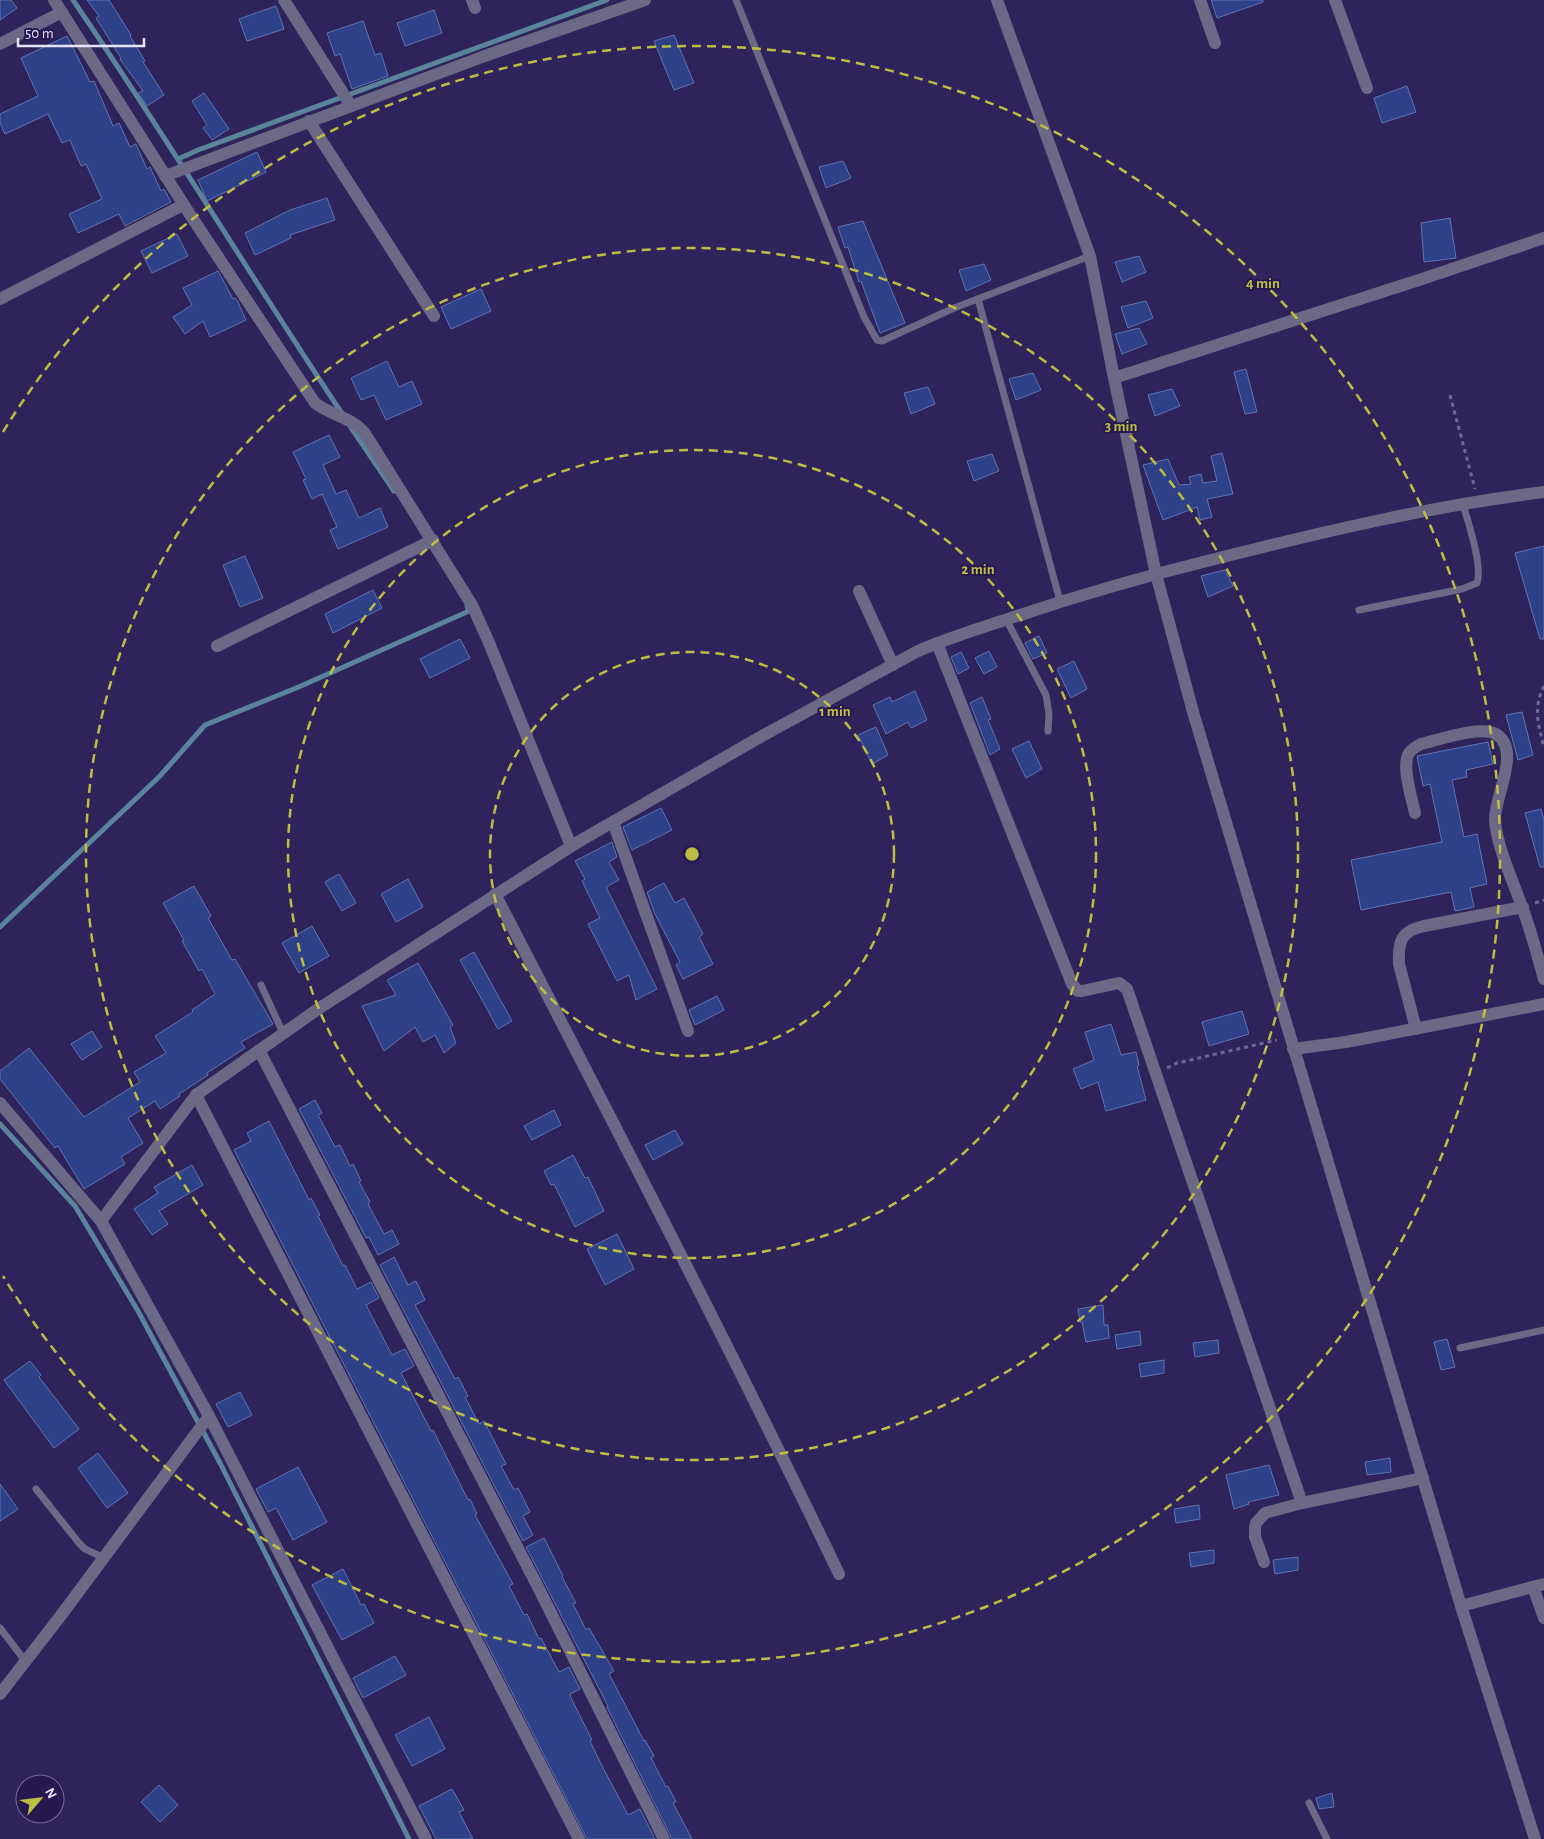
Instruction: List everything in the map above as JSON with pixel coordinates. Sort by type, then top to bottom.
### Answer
[{"type":"street","points":[[54,0],[183,205],[315,402],[324,410],[356,424],[364,432],[433,540],[472,605],[483,629],[571,846]]},
{"type":"street","points":[[284,0],[351,106]]},
{"type":"street","points":[[165,176],[482,57],[645,0]]},
{"type":"street","points":[[997,0],[1090,256],[1116,390],[1156,574],[1196,722],[1461,1606],[1535,1839]]},
{"type":"street","points":[[1200,0],[1215,43]]},
{"type":"street","points":[[1335,0],[1367,88]]},
{"type":"street","points":[[0,44],[62,12]]},
{"type":"street","points":[[309,122],[434,316]]},
{"type":"street","points":[[0,299],[183,205]]},
{"type":"street","points":[[1116,390],[1419,280],[1544,238]]},
{"type":"street","points":[[101,1221],[196,1095],[318,1008],[571,846],[762,736],[893,665],[937,643],[1006,619],[1060,601],[1156,574],[1330,530],[1394,516],[1477,501],[1544,492]]},
{"type":"street","points":[[217,646],[433,540]]},
{"type":"street","points":[[860,591],[893,665]]},
{"type":"street","points":[[937,643],[1069,979],[1074,988],[1078,990],[1088,990],[1119,983],[1125,986],[1129,994],[1302,1503]]},
{"type":"street","points":[[1415,813],[1405,763],[1408,754],[1414,748],[1422,744],[1482,731],[1496,734],[1504,746],[1507,755],[1507,768],[1495,820],[1500,842],[1523,907],[1544,979]]},
{"type":"street","points":[[613,822],[688,1032]]},
{"type":"street","points":[[494,894],[687,1264],[839,1574]]},
{"type":"street","points":[[1416,1029],[1399,964],[1398,954],[1404,934],[1424,926],[1523,907]]},
{"type":"street","points":[[1291,1043],[1346,1042],[1544,1004]]},
{"type":"street","points":[[259,1050],[536,1583],[664,1839]]},
{"type":"street","points":[[196,1095],[579,1839]]},
{"type":"street","points":[[0,1103],[101,1221],[209,1416],[426,1839]]},
{"type":"street","points":[[0,1694],[26,1662],[209,1416]]},
{"type":"street","points":[[1264,1562],[1255,1537],[1256,1523],[1265,1513],[1302,1503],[1423,1478]]},
{"type":"street","points":[[1461,1606],[1538,1586],[1544,1618]]},
{"type":"lane","points":[[736,0],[864,318],[875,338],[882,341],[978,299],[1090,256]]},
{"type":"lane","points":[[978,299],[1060,601]]},
{"type":"lane","points":[[1359,610],[1462,589],[1476,582],[1479,576],[1478,563],[1463,504]]},
{"type":"lane","points":[[1006,619],[1046,695],[1049,714],[1048,731]]},
{"type":"lane","points":[[261,985],[283,1033]]},
{"type":"lane","points":[[1460,1348],[1544,1330]]},
{"type":"lane","points":[[36,1489],[79,1543],[104,1558]]},
{"type":"lane","points":[[0,1628],[26,1662]]},
{"type":"lane","points":[[1310,1803],[1327,1839]]},
{"type":"path","points":[[1450,395],[1477,501]]},
{"type":"path","points":[[1544,686],[1539,696],[1536,719],[1544,747]]},
{"type":"path","points":[[1155,1073],[1161,1072],[1177,1063],[1247,1046],[1291,1043]]},
{"type":"building","points":[[0,0],[11,0],[17,8],[0,20]]},
{"type":"building","points":[[87,0],[109,0],[131,35],[145,61],[143,62],[164,95],[147,106],[138,93],[143,91],[120,59],[96,18],[99,16]]},
{"type":"building","points":[[1211,0],[1263,0],[1263,2],[1217,18]]},
{"type":"building","points":[[276,6],[284,29],[247,41],[239,19]]},
{"type":"building","points":[[434,10],[442,33],[405,46],[397,23]]},
{"type":"building","points":[[363,21],[375,55],[381,53],[388,76],[352,89],[340,54],[335,56],[327,33]]},
{"type":"building","points":[[674,35],[694,83],[674,90],[654,41]]},
{"type":"building","points":[[67,36],[90,82],[94,81],[113,126],[119,123],[130,147],[136,144],[147,169],[150,167],[161,191],[164,189],[171,202],[125,226],[119,214],[78,233],[69,214],[102,199],[86,164],[81,166],[70,140],[62,143],[48,114],[5,134],[0,123],[0,114],[38,96],[21,58]]},
{"type":"building","points":[[1407,86],[1416,112],[1382,123],[1374,98]]},
{"type":"building","points":[[204,93],[229,129],[212,140],[203,128],[207,125],[192,101]]},
{"type":"building","points":[[257,152],[266,172],[207,201],[198,180]]},
{"type":"building","points":[[843,161],[851,178],[826,188],[819,167]]},
{"type":"building","points":[[327,198],[335,220],[290,235],[291,238],[255,255],[245,233],[290,210]]},
{"type":"building","points":[[1450,218],[1456,258],[1424,262],[1421,223]]},
{"type":"building","points":[[863,221],[905,323],[880,333],[861,281],[859,282],[848,247],[845,248],[838,227]]},
{"type":"building","points":[[177,234],[188,256],[152,273],[141,251]]},
{"type":"building","points":[[1139,256],[1146,272],[1122,282],[1115,262]]},
{"type":"building","points":[[984,264],[991,280],[966,291],[959,270]]},
{"type":"building","points":[[218,271],[233,299],[237,300],[246,320],[210,337],[203,321],[185,334],[173,317],[192,305],[183,288]]},
{"type":"building","points":[[481,289],[491,311],[451,329],[441,307]]},
{"type":"building","points":[[1146,301],[1153,318],[1128,328],[1121,307]]},
{"type":"building","points":[[1139,328],[1147,344],[1122,354],[1115,334]]},
{"type":"building","points":[[387,361],[399,387],[412,381],[422,404],[386,420],[374,395],[361,400],[351,378]]},
{"type":"building","points":[[1246,369],[1257,412],[1245,414],[1234,372]]},
{"type":"building","points":[[1033,373],[1041,390],[1016,400],[1009,379]]},
{"type":"building","points":[[928,387],[935,404],[911,414],[904,393]]},
{"type":"building","points":[[1172,389],[1180,406],[1155,416],[1148,395]]},
{"type":"building","points":[[329,435],[340,457],[323,465],[336,494],[346,490],[359,518],[380,508],[388,527],[338,549],[330,530],[337,527],[322,494],[312,499],[303,480],[306,479],[293,452]]},
{"type":"building","points":[[1222,453],[1233,494],[1207,499],[1212,517],[1200,520],[1197,507],[1163,520],[1143,465],[1168,459],[1179,485],[1191,484],[1189,477],[1201,474],[1203,483],[1217,481],[1211,456]]},
{"type":"building","points":[[992,454],[999,471],[974,481],[967,461]]},
{"type":"building","points":[[1544,546],[1544,639],[1540,639],[1515,553]]},
{"type":"building","points":[[245,556],[263,598],[240,607],[223,565]]},
{"type":"building","points":[[1225,570],[1233,586],[1208,597],[1201,576]]},
{"type":"building","points":[[373,590],[382,608],[333,633],[325,614]]},
{"type":"building","points":[[1039,636],[1047,653],[1033,659],[1025,643]]},
{"type":"building","points":[[460,639],[470,658],[430,678],[420,659]]},
{"type":"building","points":[[989,651],[997,667],[984,674],[975,658]]},
{"type":"building","points":[[961,652],[969,668],[958,674],[951,657]]},
{"type":"building","points":[[1074,661],[1087,689],[1071,698],[1057,669]]},
{"type":"building","points":[[915,691],[927,720],[911,728],[908,722],[886,734],[873,705],[890,697],[892,702]]},
{"type":"building","points":[[982,697],[991,719],[988,720],[1000,749],[990,755],[970,703]]},
{"type":"building","points":[[1522,712],[1533,755],[1518,760],[1506,715]]},
{"type":"building","points":[[876,727],[888,755],[872,764],[858,735]]},
{"type":"building","points":[[1029,741],[1042,769],[1026,778],[1012,749]]},
{"type":"building","points":[[1488,742],[1493,764],[1466,770],[1467,777],[1452,780],[1464,837],[1477,834],[1487,884],[1470,888],[1474,907],[1455,911],[1451,892],[1361,910],[1351,860],[1442,842],[1430,784],[1423,786],[1417,756]]},
{"type":"building","points":[[661,808],[672,830],[632,850],[623,827]]},
{"type":"building","points":[[1541,809],[1544,821],[1544,867],[1540,867],[1525,813]]},
{"type":"building","points":[[612,842],[617,857],[609,862],[619,880],[606,887],[657,989],[636,1000],[629,975],[617,981],[588,924],[600,918],[582,881],[585,879],[575,861]]},
{"type":"building","points":[[339,874],[356,903],[342,911],[325,882]]},
{"type":"building","points":[[408,879],[423,907],[396,922],[381,894]]},
{"type":"building","points":[[664,883],[675,903],[684,898],[703,934],[699,937],[713,964],[683,979],[676,965],[680,962],[655,914],[647,892]]},
{"type":"building","points":[[194,886],[211,916],[208,918],[232,960],[235,959],[273,1024],[241,1042],[245,1048],[207,1073],[208,1075],[160,1109],[155,1101],[128,1118],[143,1143],[121,1157],[125,1164],[84,1189],[58,1146],[55,1148],[0,1079],[0,1071],[29,1048],[84,1117],[140,1082],[134,1072],[166,1053],[155,1036],[193,1012],[192,1010],[215,994],[202,969],[199,971],[163,903]]},
{"type":"building","points":[[312,926],[329,956],[299,973],[282,943]]},
{"type":"building","points":[[474,952],[512,1021],[498,1029],[460,960]]},
{"type":"building","points":[[418,963],[453,1025],[450,1027],[456,1043],[444,1053],[435,1035],[423,1042],[415,1027],[384,1051],[362,1006],[396,995],[387,980]]},
{"type":"building","points":[[717,996],[724,1010],[695,1025],[689,1010]]},
{"type":"building","points":[[1242,1011],[1249,1034],[1209,1046],[1202,1022]]},
{"type":"building","points":[[1111,1024],[1121,1055],[1136,1052],[1139,1065],[1137,1066],[1146,1100],[1106,1111],[1098,1082],[1081,1089],[1073,1069],[1094,1060],[1085,1032]]},
{"type":"building","points":[[92,1031],[102,1047],[82,1060],[71,1044]]},
{"type":"building","points":[[315,1100],[322,1113],[318,1115],[335,1147],[340,1145],[350,1166],[353,1164],[361,1181],[359,1182],[370,1202],[368,1204],[384,1234],[392,1230],[399,1244],[378,1255],[369,1237],[366,1238],[299,1109]]},
{"type":"building","points":[[554,1110],[561,1125],[532,1140],[524,1126]]},
{"type":"building","points":[[269,1121],[309,1200],[311,1198],[320,1215],[318,1216],[343,1266],[345,1265],[357,1289],[371,1282],[379,1298],[366,1305],[392,1355],[405,1349],[414,1366],[401,1373],[431,1431],[433,1430],[468,1500],[470,1499],[477,1514],[475,1515],[513,1584],[509,1586],[524,1615],[527,1614],[539,1639],[541,1638],[559,1672],[569,1667],[580,1689],[570,1694],[571,1698],[592,1740],[590,1741],[601,1764],[628,1815],[640,1809],[655,1839],[587,1839],[234,1150],[251,1141],[247,1133]]},
{"type":"building","points":[[675,1130],[683,1144],[653,1160],[645,1145]]},
{"type":"building","points":[[573,1155],[585,1178],[588,1177],[604,1211],[575,1227],[554,1184],[551,1185],[544,1171]]},
{"type":"building","points":[[192,1165],[203,1185],[159,1211],[168,1224],[152,1235],[134,1209],[158,1193],[154,1187]]},
{"type":"building","points":[[617,1234],[634,1269],[605,1285],[587,1249]]},
{"type":"building","points":[[394,1257],[408,1285],[416,1281],[425,1300],[415,1305],[455,1379],[458,1377],[468,1396],[465,1397],[479,1424],[484,1421],[506,1464],[501,1466],[514,1490],[518,1488],[530,1512],[523,1516],[533,1535],[523,1541],[380,1265]]},
{"type":"building","points":[[1103,1305],[1104,1325],[1108,1325],[1109,1338],[1086,1342],[1078,1309]]},
{"type":"building","points":[[1140,1331],[1141,1345],[1117,1349],[1115,1335]]},
{"type":"building","points":[[1447,1339],[1455,1367],[1441,1370],[1434,1342]]},
{"type":"building","points":[[1218,1340],[1219,1353],[1195,1357],[1193,1343]]},
{"type":"building","points":[[1164,1360],[1164,1373],[1141,1377],[1139,1364]]},
{"type":"building","points":[[30,1361],[41,1375],[39,1377],[79,1429],[54,1448],[4,1380]]},
{"type":"building","points":[[240,1392],[252,1415],[228,1427],[216,1404]]},
{"type":"building","points":[[98,1453],[128,1493],[107,1508],[78,1468]]},
{"type":"building","points":[[1390,1458],[1391,1472],[1367,1475],[1365,1462]]},
{"type":"building","points":[[1269,1465],[1279,1495],[1248,1502],[1249,1504],[1234,1509],[1226,1475]]},
{"type":"building","points":[[298,1467],[327,1522],[293,1540],[276,1508],[268,1512],[256,1489]]},
{"type":"building","points":[[0,1484],[18,1509],[0,1521]]},
{"type":"building","points":[[1199,1505],[1200,1519],[1176,1523],[1174,1509]]},
{"type":"building","points":[[544,1538],[576,1603],[573,1604],[586,1630],[589,1628],[614,1671],[609,1674],[644,1741],[654,1756],[651,1758],[666,1787],[668,1786],[676,1802],[673,1803],[692,1839],[672,1839],[608,1706],[526,1547]]},
{"type":"building","points":[[1214,1550],[1214,1563],[1191,1567],[1189,1553]]},
{"type":"building","points":[[1298,1557],[1298,1570],[1275,1574],[1273,1560]]},
{"type":"building","points":[[343,1569],[361,1605],[364,1604],[374,1623],[342,1640],[312,1585]]},
{"type":"building","points":[[395,1656],[406,1675],[363,1698],[353,1678]]},
{"type":"building","points":[[429,1717],[445,1749],[412,1766],[395,1735]]},
{"type":"building","points":[[159,1785],[178,1805],[160,1822],[141,1802]]},
{"type":"building","points":[[452,1789],[464,1810],[459,1812],[473,1839],[436,1839],[419,1806]]},
{"type":"building","points":[[1332,1793],[1334,1807],[1319,1809],[1316,1798]]},
{"type":"waterway","points":[[73,0],[343,415]]},
{"type":"waterway","points":[[178,159],[607,0]]},
{"type":"waterway","points":[[350,426],[394,491]]},
{"type":"waterway","points":[[0,927],[159,777],[205,725],[301,686],[469,611],[467,606]]},
{"type":"waterway","points":[[0,1124],[75,1206],[138,1311],[220,1463],[409,1839]]}]
